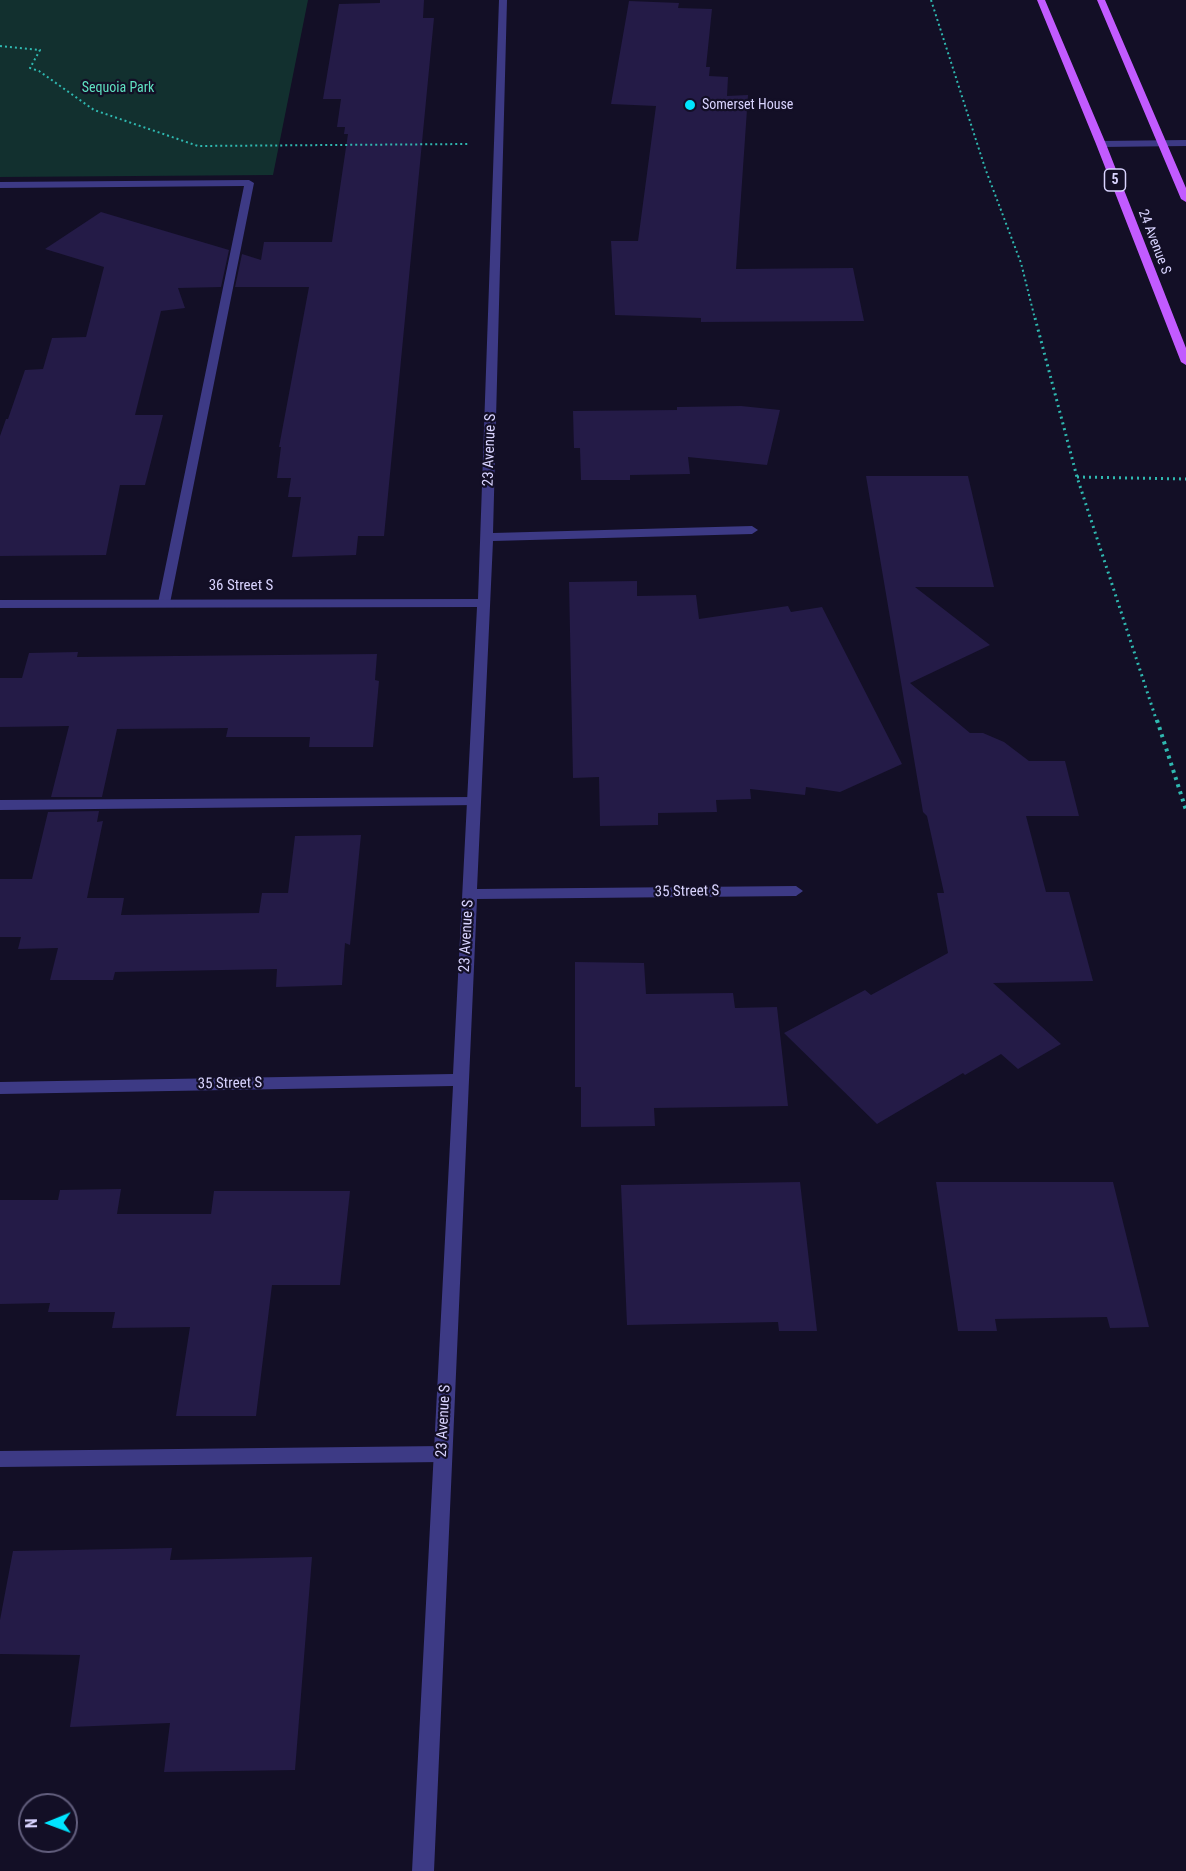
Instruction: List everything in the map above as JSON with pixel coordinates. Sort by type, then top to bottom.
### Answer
[{"type":"main road","name":"24 Avenue S","points":[[1041,0],[1101,144],[1186,362]]},
{"type":"main road","points":[[1101,0],[1186,199]]},
{"type":"street","name":"23 Avenue S","points":[[423,1871],[482,603],[487,537],[503,0]]},
{"type":"street","points":[[1101,144],[1186,143]]},
{"type":"street","points":[[0,185],[249,183],[164,603]]},
{"type":"street","points":[[487,537],[752,530]]},
{"type":"street","name":"36 Street S","points":[[0,604],[482,603]]},
{"type":"street","points":[[0,805],[473,802]]},
{"type":"street","name":"35 Street S","points":[[469,894],[796,891]]},
{"type":"street","name":"35 Street S","points":[[0,1088],[460,1080]]},
{"type":"street","points":[[0,1459],[442,1454]]},
{"type":"path","points":[[931,0],[985,168],[1022,263],[1043,352],[1077,477],[1186,810]]},
{"type":"path","points":[[0,46],[40,50],[30,68],[39,71],[94,110],[198,146],[499,144]]},
{"type":"path","points":[[1077,477],[1186,479]]},
{"type":"green space","name":"Sequoia Park","points":[[0,0],[308,0],[273,175],[0,177]]},
{"type":"building","points":[[380,0],[424,0],[423,18],[434,18],[384,536],[358,536],[356,555],[292,557],[301,497],[288,497],[291,478],[277,478],[281,447],[279,447],[309,287],[235,287],[242,254],[261,260],[264,242],[332,242],[348,134],[344,134],[345,127],[337,127],[341,99],[323,99],[339,4],[380,3]]},
{"type":"building","points":[[629,1],[679,3],[678,8],[712,9],[706,67],[710,67],[709,76],[728,77],[727,96],[748,95],[736,269],[853,268],[864,321],[701,322],[701,318],[615,315],[611,241],[638,241],[656,106],[611,104]]},
{"type":"building","points":[[101,212],[229,250],[221,287],[178,288],[185,308],[161,311],[135,415],[163,415],[145,485],[120,485],[106,555],[0,556],[0,436],[6,419],[8,419],[25,370],[43,369],[52,338],[86,337],[104,267],[45,249]]},
{"type":"building","points":[[741,406],[780,410],[767,465],[688,457],[690,474],[630,475],[630,480],[581,480],[580,448],[574,448],[573,411],[677,410],[677,407]]},
{"type":"building","points":[[866,476],[968,476],[994,587],[915,587],[990,645],[910,683],[970,733],[983,733],[1004,742],[1029,761],[1065,761],[1079,816],[1026,816],[1046,892],[1069,892],[1093,981],[993,983],[1061,1044],[1018,1069],[1001,1054],[965,1075],[963,1073],[877,1124],[784,1033],[865,990],[871,995],[948,953],[937,893],[944,893],[927,816],[923,812]]},
{"type":"building","points":[[637,581],[637,596],[696,595],[699,619],[788,606],[791,612],[822,607],[902,764],[840,792],[806,787],[805,795],[750,789],[751,799],[716,800],[717,812],[658,813],[658,825],[600,826],[599,777],[573,778],[569,582]]},
{"type":"building","points":[[78,652],[77,657],[377,654],[375,680],[379,681],[373,747],[309,747],[310,737],[226,737],[228,728],[117,729],[102,797],[51,797],[69,726],[0,727],[0,678],[22,678],[29,653]]},
{"type":"building","points":[[99,811],[97,822],[103,821],[87,898],[124,898],[121,915],[259,913],[262,893],[288,893],[295,836],[361,835],[350,945],[345,943],[342,985],[276,987],[277,969],[115,972],[113,980],[50,980],[58,948],[18,949],[21,937],[0,937],[0,879],[32,879],[48,812]]},
{"type":"building","points":[[575,962],[644,963],[646,994],[733,993],[735,1008],[777,1007],[788,1106],[654,1108],[655,1126],[581,1127],[581,1087],[575,1087]]},
{"type":"building","points":[[800,1182],[817,1331],[779,1331],[778,1322],[627,1325],[621,1185]]},
{"type":"building","points":[[936,1182],[1113,1182],[1149,1327],[1110,1328],[1107,1317],[995,1319],[997,1331],[958,1331]]},
{"type":"building","points":[[121,1189],[117,1214],[211,1214],[214,1191],[350,1191],[340,1285],[272,1285],[256,1416],[176,1416],[190,1327],[112,1328],[115,1312],[48,1312],[50,1303],[0,1304],[0,1200],[58,1200],[60,1190]]},
{"type":"building","points":[[172,1548],[170,1560],[312,1557],[295,1770],[164,1772],[170,1723],[70,1727],[80,1655],[0,1654],[0,1620],[13,1551]]},
{"type":"place","name":"Somerset House","points":[[690,105]]}]
